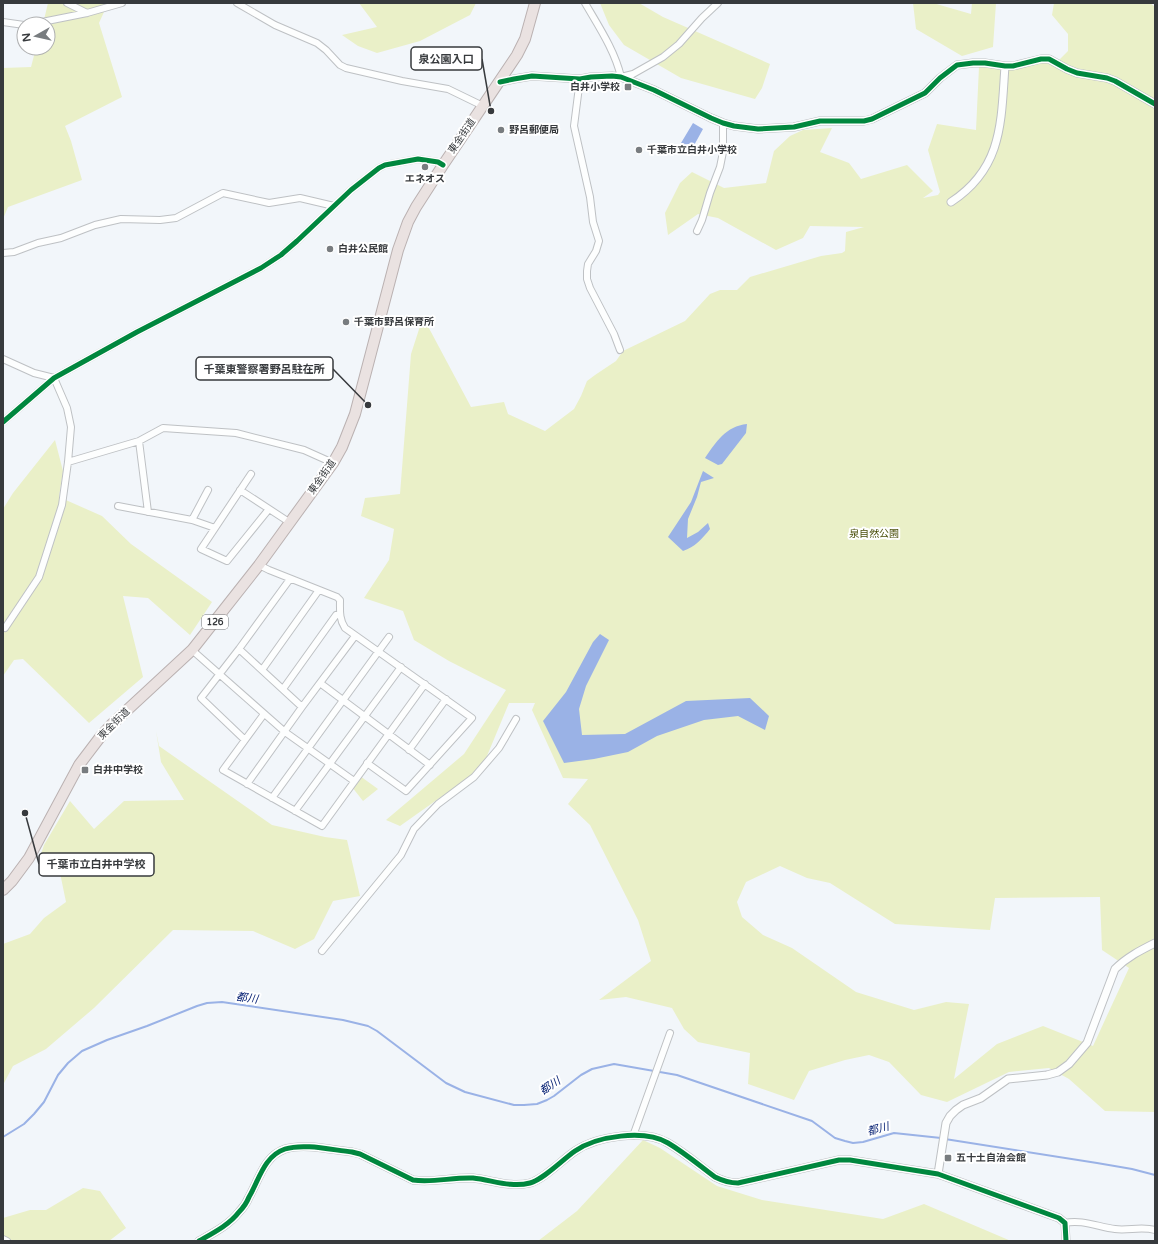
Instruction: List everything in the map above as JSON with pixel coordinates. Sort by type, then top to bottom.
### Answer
[{"type":"highway","name":"東金街道","points":[[3,890],[12,881],[29,858],[79,765],[97,741],[111,725],[192,650],[333,463],[342,447],[355,414],[402,235],[416,207],[517,56],[526,39],[535,3]]},
{"type":"street","points":[[67,3],[87,12]]},
{"type":"street","points":[[56,19],[122,3]]},
{"type":"street","points":[[237,3],[275,25],[317,43],[340,65],[346,68],[402,81],[448,89],[483,106]]},
{"type":"street","points":[[585,3],[610,47],[619,67],[621,78]]},
{"type":"street","points":[[621,78],[633,74],[663,58],[679,44],[702,18],[718,3]]},
{"type":"street","points":[[3,22],[16,24]]},
{"type":"street","points":[[500,82],[532,76],[580,79],[591,77],[621,78],[654,90],[723,123],[758,129],[794,127],[820,121],[864,120],[879,115],[926,93],[940,78],[957,65],[985,63],[1013,66],[1041,59],[1049,59],[1077,73],[1107,78],[1115,81],[1155,104]]},
{"type":"street","points":[[951,202],[965,193],[973,185],[984,170],[993,152],[1001,115],[1005,66]]},
{"type":"street","points":[[580,79],[574,126],[590,197],[593,222],[599,241],[596,251],[588,264],[588,279],[590,288],[614,334],[620,350]]},
{"type":"street","points":[[697,231],[720,167],[723,152],[723,123]]},
{"type":"street","points":[[3,422],[54,378],[137,332],[266,265],[281,255],[368,175],[379,168],[385,165],[418,159],[438,162],[443,165]]},
{"type":"street","points":[[3,253],[14,252],[38,243],[61,238],[95,224],[121,219],[160,220],[176,218],[223,193],[269,203],[300,198],[334,206]]},
{"type":"street","points":[[3,359],[34,373],[54,378]]},
{"type":"street","points":[[5,628],[39,577],[62,505],[71,427],[67,408],[54,378]]},
{"type":"street","points":[[68,462],[139,441],[163,428],[236,433],[304,450],[333,463]]},
{"type":"street","points":[[139,441],[148,512]]},
{"type":"street","points":[[251,474],[201,549],[228,561],[269,509]]},
{"type":"street","points":[[192,520],[208,490]]},
{"type":"street","points":[[240,490],[289,522]]},
{"type":"street","points":[[118,506],[192,520],[216,528]]},
{"type":"street","points":[[258,564],[290,579],[337,597],[340,600],[340,614],[345,628],[472,718],[406,791],[367,763]]},
{"type":"street","points":[[245,740],[201,698],[240,649],[290,579]]},
{"type":"street","points":[[262,670],[318,590]]},
{"type":"street","points":[[282,689],[336,615],[340,614]]},
{"type":"street","points":[[247,784],[355,636]]},
{"type":"street","points":[[272,798],[389,637]]},
{"type":"street","points":[[240,649],[302,707]]},
{"type":"street","points":[[192,650],[284,732],[354,781]]},
{"type":"street","points":[[295,811],[401,667]]},
{"type":"street","points":[[320,683],[430,765]]},
{"type":"street","points":[[264,714],[223,770],[322,826],[425,684]]},
{"type":"street","points":[[409,750],[446,699]]},
{"type":"street","points":[[322,951],[401,855],[414,829],[438,804],[474,777],[499,748],[516,719]]},
{"type":"street","points":[[938,1174],[946,1123],[950,1116],[963,1105],[981,1098],[1008,1079],[1047,1075],[1058,1072],[1069,1064],[1087,1043],[1115,969],[1135,954],[1155,943]]},
{"type":"street","points":[[633,1136],[670,1034]]},
{"type":"street","points":[[199,1241],[231,1221],[249,1198],[266,1164],[276,1154],[291,1148],[302,1147],[360,1154],[412,1180],[421,1181],[473,1178],[513,1185],[532,1182],[575,1150],[586,1145],[608,1138],[633,1136],[649,1137],[668,1143],[715,1177],[722,1181],[731,1183],[738,1183],[845,1160],[870,1162],[938,1174],[1060,1218],[1066,1223]]},
{"type":"street","points":[[1066,1223],[1073,1221],[1116,1230],[1147,1228],[1155,1230]]},
{"type":"street","points":[[1066,1223],[1066,1241]]},
{"type":"street","points":[[3,1239],[7,1241]]},
{"type":"green space","points":[[48,3],[108,3],[99,23],[122,97],[65,126],[71,141],[82,180],[8,207],[3,219],[3,68],[31,67],[34,56],[56,56],[56,16],[45,16]]},
{"type":"green space","points":[[359,3],[476,3],[470,15],[420,41],[377,53],[358,46],[342,35],[377,27]]},
{"type":"green space","points":[[600,3],[639,3],[663,17],[770,64],[762,88],[755,99],[681,78],[624,45],[609,25]]},
{"type":"green space","points":[[913,3],[933,3],[971,14],[972,3],[996,3],[993,47],[962,56],[916,29]]},
{"type":"green space","name":"泉自然公園","points":[[1054,3],[1150,3],[1155,7],[1155,1112],[1105,1111],[1069,1079],[1049,1068],[1009,1072],[947,1102],[921,1095],[889,1062],[869,1055],[845,1060],[809,1071],[794,1100],[748,1084],[750,1053],[698,1042],[684,1029],[672,1008],[626,997],[599,1000],[651,961],[638,920],[590,825],[568,804],[588,779],[563,778],[532,710],[535,703],[509,703],[482,768],[400,826],[386,820],[464,754],[506,690],[449,661],[414,640],[403,611],[364,598],[389,560],[394,529],[361,516],[365,498],[400,494],[411,354],[423,317],[471,407],[504,402],[508,414],[545,431],[574,409],[587,381],[616,361],[623,351],[685,321],[710,294],[720,290],[737,290],[750,277],[821,256],[842,253],[845,251],[846,232],[864,227],[810,226],[803,238],[776,250],[718,218],[698,214],[668,235],[665,213],[680,183],[692,172],[724,188],[766,183],[774,151],[790,136],[803,130],[832,128],[820,152],[849,163],[861,179],[907,165],[933,191],[923,198],[938,195],[940,192],[928,150],[937,124],[976,130],[979,67],[1013,68],[1042,62],[1054,65],[1068,51],[1068,34],[1052,15]],"holes":[[[780,866],[807,878],[830,883],[895,924],[990,930],[995,898],[1100,897],[1102,950],[1129,968],[1093,1046],[1043,1026],[997,1044],[954,1079],[969,1004],[946,1002],[914,1010],[856,992],[792,948],[763,935],[742,917],[737,902],[746,882]]]},
{"type":"green space","points":[[55,440],[63,471],[59,497],[102,516],[131,544],[212,602],[190,635],[148,598],[123,596],[143,677],[89,723],[23,659],[14,660],[3,676],[3,509],[13,493]]},
{"type":"green space","points":[[156,731],[159,746],[272,825],[325,837],[347,840],[360,896],[333,901],[314,939],[295,949],[253,931],[173,930],[94,1008],[46,1049],[13,1066],[3,1085],[3,944],[30,934],[44,918],[66,902],[60,873],[38,863],[44,845],[70,801],[94,829],[124,801],[184,800],[161,762]]},
{"type":"green space","points":[[360,776],[378,789],[363,801],[352,787]]},
{"type":"green space","points":[[643,1140],[660,1148],[717,1186],[762,1200],[883,1219],[924,1204],[1011,1241],[538,1241],[577,1211]]},
{"type":"green space","points":[[83,1188],[100,1191],[126,1228],[109,1241],[5,1241],[3,1238],[3,1218],[30,1210],[46,1210]]},
{"type":"water","points":[[693,123],[703,129],[692,149],[681,143]]},
{"type":"water","points":[[747,424],[746,433],[722,464],[718,465],[705,458],[727,431],[740,425]]},
{"type":"water","points":[[703,471],[714,478],[701,482],[688,519],[687,538],[698,532],[708,523],[710,529],[698,542],[683,551],[668,537],[691,502]]},
{"type":"water","points":[[600,634],[609,640],[586,686],[579,709],[582,735],[625,734],[686,701],[750,698],[769,716],[765,730],[738,716],[704,720],[657,736],[628,752],[564,763],[543,721],[566,692],[593,642]]},
{"type":"waterway","name":"都川","points":[[3,1137],[24,1124],[34,1114],[44,1102],[58,1075],[68,1063],[82,1051],[197,1006],[207,1003],[222,1002],[343,1020],[368,1026],[377,1031],[446,1083],[465,1092],[514,1105],[537,1104],[547,1100],[581,1075],[592,1069],[614,1064],[677,1075],[812,1121],[835,1138],[853,1143],[863,1142],[894,1133],[941,1138]]},
{"type":"waterway","name":"都川","points":[[945,1139],[1097,1163],[1132,1169],[1155,1175]]},
{"type":"cycle path","points":[[500,82],[532,76],[580,79],[591,77],[621,77],[654,90],[723,123],[758,129],[794,127],[820,121],[864,121],[872,119],[925,93],[940,78],[957,65],[985,63],[1013,66],[1041,59],[1049,59],[1077,73],[1107,78],[1115,81],[1155,104]]},
{"type":"cycle path","points":[[3,422],[54,378],[137,332],[261,268],[281,255],[351,190],[379,168],[385,165],[418,159],[438,162],[443,165]]},
{"type":"cycle path","points":[[199,1241],[235,1217],[246,1203],[267,1163],[278,1152],[293,1147],[309,1147],[360,1154],[413,1180],[428,1181],[473,1178],[516,1185],[530,1183],[541,1178],[575,1151],[595,1141],[634,1135],[646,1136],[668,1143],[715,1177],[732,1183],[738,1183],[839,1160],[850,1160],[938,1174],[1059,1218],[1065,1223],[1066,1241]]},
{"type":"place","name":"白井小学校","points":[[628,87]]},
{"type":"place","name":"泉公園入口","points":[[491,111]]},
{"type":"place","name":"野呂郵便局","points":[[501,130]]},
{"type":"place","name":"千葉市立白井小学校","points":[[639,150]]},
{"type":"place","name":"エネオス","points":[[425,167]]},
{"type":"place","name":"白井公民館","points":[[330,249]]},
{"type":"place","name":"千葉市野呂保育所","points":[[346,322]]},
{"type":"place","name":"千葉東警察署野呂駐在所","points":[[368,405]]},
{"type":"place","name":"白井中学校","points":[[85,770]]},
{"type":"place","name":"千葉市立白井中学校","points":[[25,813]]},
{"type":"place","name":"五十土自治会館","points":[[948,1158]]}]
